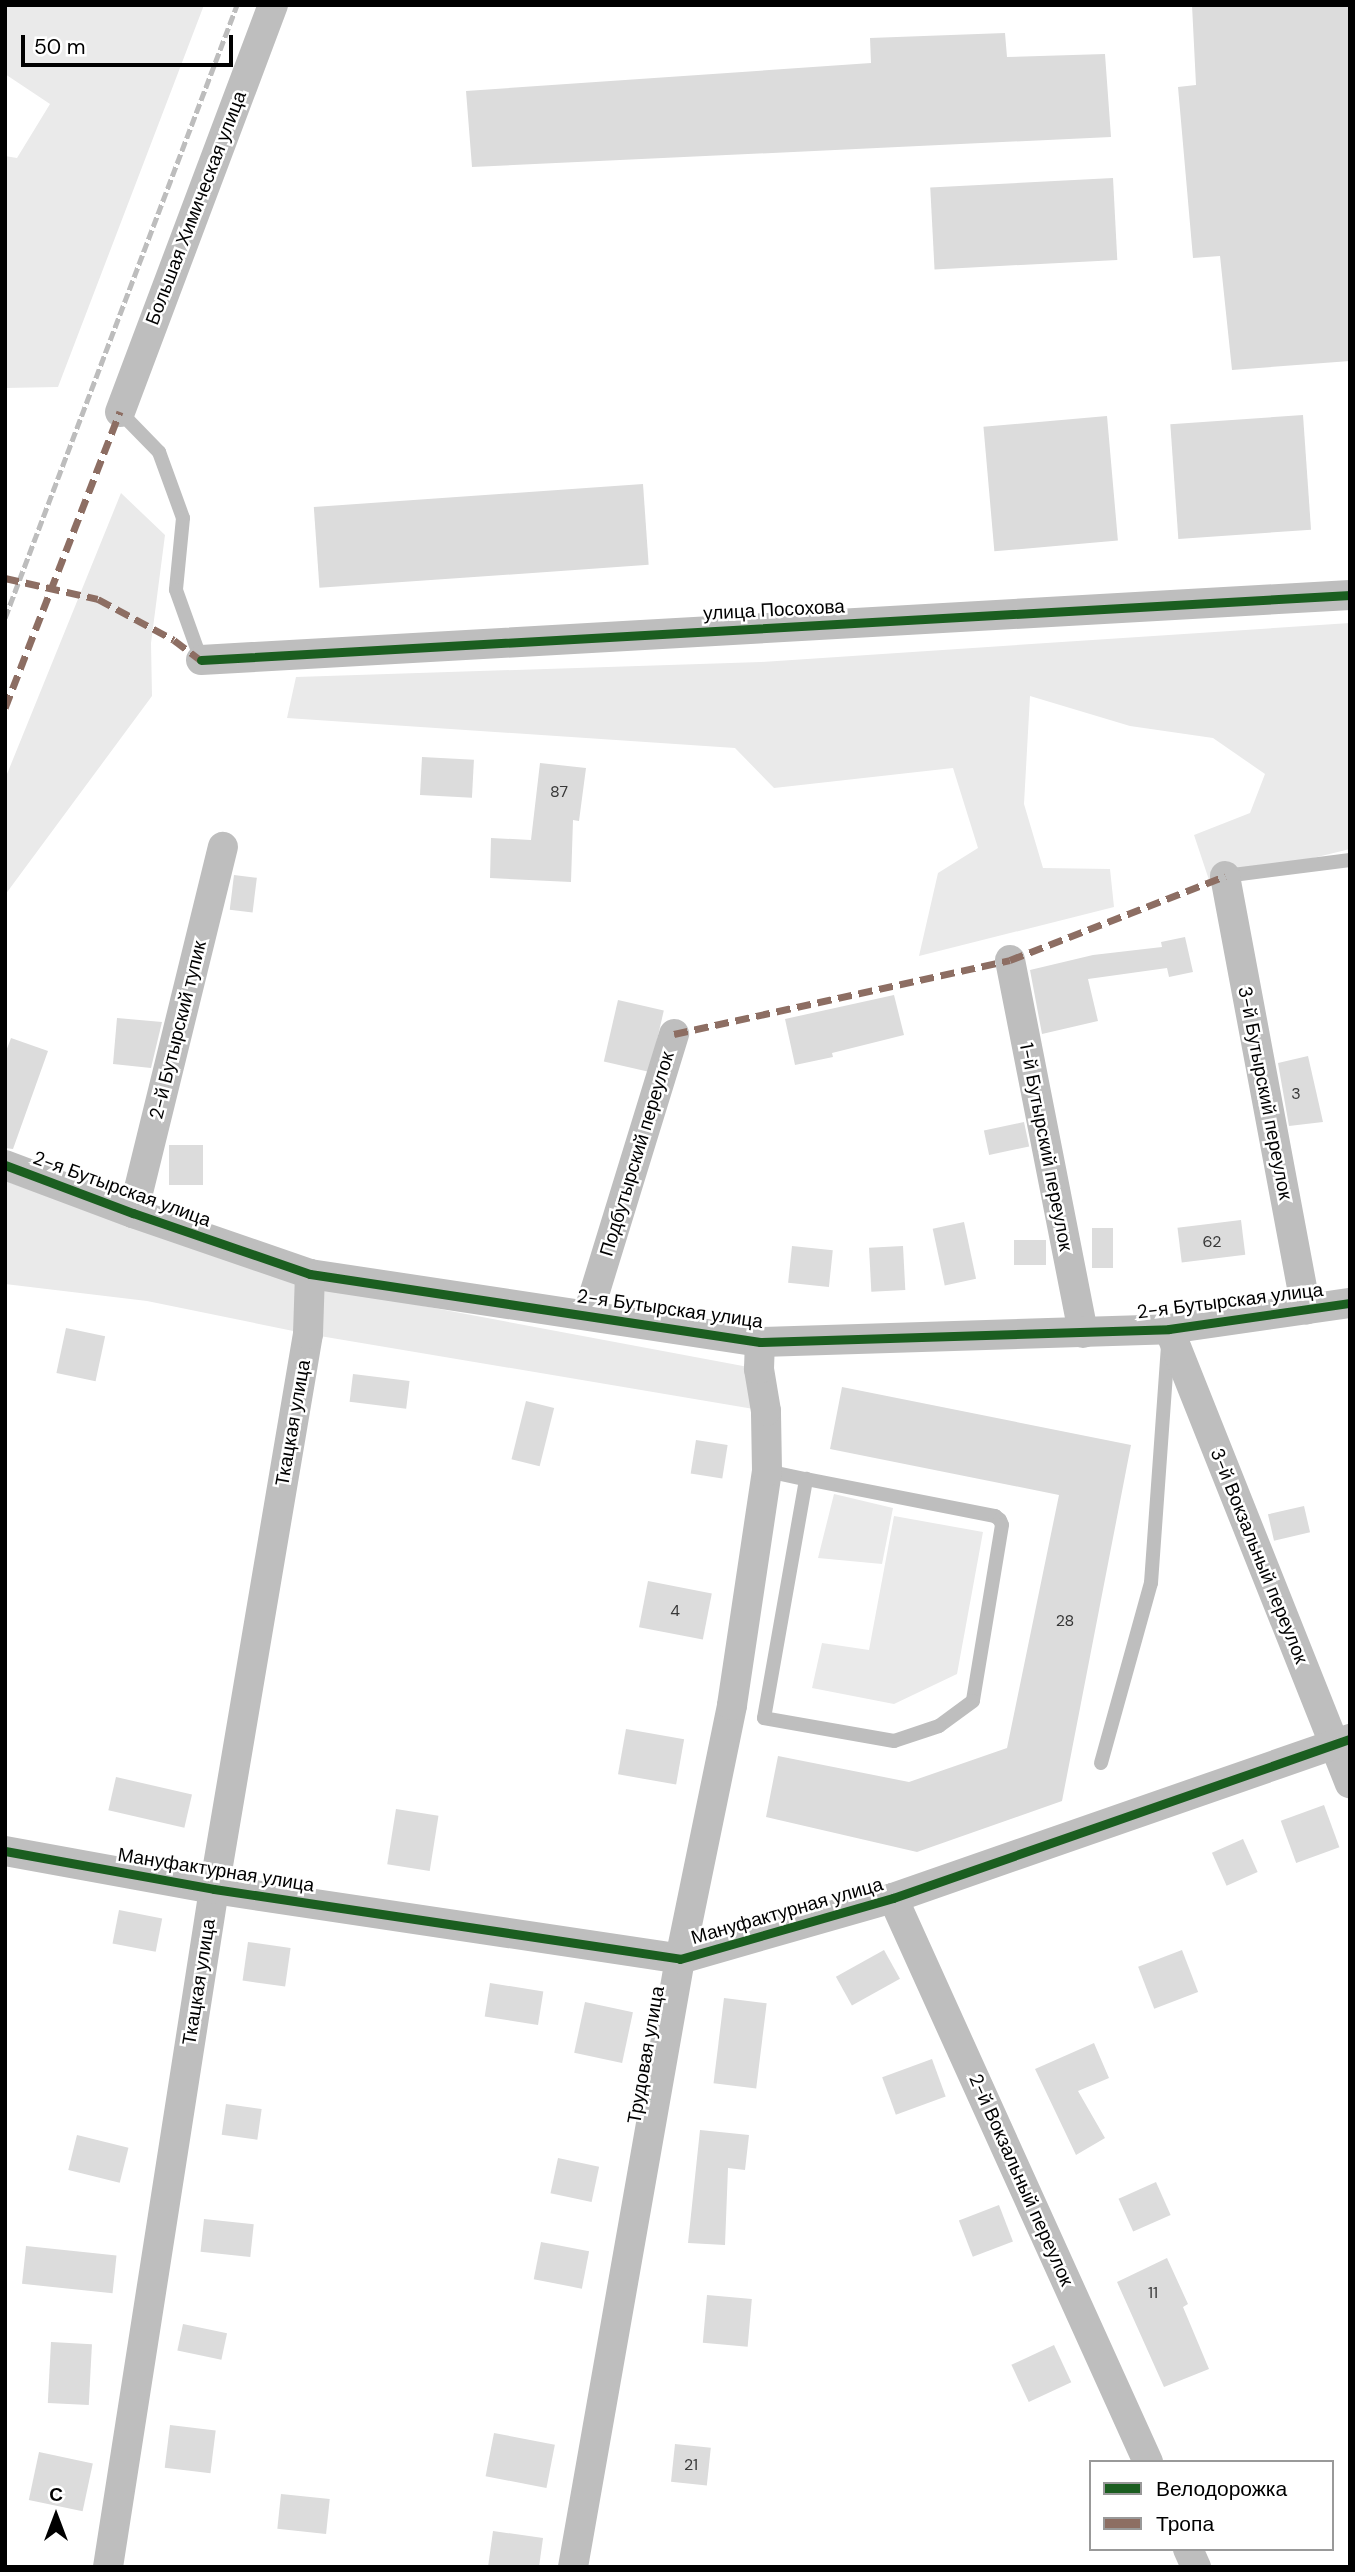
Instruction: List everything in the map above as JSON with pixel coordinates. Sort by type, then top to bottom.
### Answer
[{"type":"street","name":"Большая Химическая улица","points":[[120,412],[273,5]]},
{"type":"street","name":"улица Посохова","points":[[201,660],[1350,595]]},
{"type":"street","name":"2-й Бутырский тупик","points":[[133,1213],[223,847]]},
{"type":"street","name":"3-й Бутырский переулок","points":[[1225,876],[1306,1310]]},
{"type":"street","name":"1-й Бутырский переулок","points":[[1010,960],[1083,1333]]},
{"type":"street","name":"Подбутырский переулок","points":[[587,1314],[674,1034]]},
{"type":"street","name":"2-я Бутырская улица","points":[[5,1165],[133,1213],[310,1273],[760,1342],[1169,1329],[1350,1303]]},
{"type":"street","name":"Ткацкая улица","points":[[108,2567],[214,1888],[309,1334],[310,1273]]},
{"type":"street","name":"3-й Вокзальный переулок","points":[[1169,1329],[1341,1742],[1350,1783]]},
{"type":"street","name":"Трудовая улица","points":[[573,2567],[681,1959],[732,1705],[767,1471],[766,1411],[759,1369],[760,1342]]},
{"type":"street","name":"Мануфактурная улица","points":[[5,1851],[214,1888],[681,1959],[893,1898],[1341,1742]]},
{"type":"street","name":"2-й Вокзальный переулок","points":[[893,1898],[1147,2460]]},
{"type":"street","points":[[1189,2551],[1196,2567]]},
{"type":"lane","points":[[120,412],[159,452],[183,518],[176,590],[201,660]]},
{"type":"lane","points":[[1225,876],[1350,860]]},
{"type":"lane","points":[[1101,1763],[1151,1583],[1169,1329]]},
{"type":"lane","points":[[767,1471],[806,1479],[1000,1520],[1002,1525],[973,1701],[939,1726],[894,1741],[764,1718],[806,1479]]},
{"type":"shaded area","points":[[5,5],[204,5],[58,387],[5,388],[5,156],[17,158],[50,104],[5,74]]},
{"type":"shaded area","points":[[121,493],[165,535],[151,643],[152,696],[5,895],[5,779]]},
{"type":"shaded area","points":[[1350,623],[1350,849],[1210,883],[1194,835],[1250,813],[1265,774],[1213,738],[1130,726],[1030,696],[1024,804],[1043,868],[1110,869],[1114,907],[919,956],[938,873],[978,848],[953,768],[774,788],[735,748],[287,718],[296,677],[761,662]]},
{"type":"shaded area","points":[[5,1181],[311,1285],[759,1369],[766,1411],[308,1334],[147,1301],[5,1284]]},
{"type":"shaded area","points":[[834,1494],[893,1508],[882,1564],[818,1558]]},
{"type":"shaded area","points":[[894,1516],[983,1532],[957,1674],[894,1704],[812,1688],[822,1643],[869,1650]]},
{"type":"building","points":[[1192,5],[1350,5],[1350,361],[1232,370],[1220,256],[1193,258],[1178,87],[1196,85]]},
{"type":"building","points":[[1005,33],[1007,57],[1105,54],[1111,137],[472,167],[466,91],[871,63],[870,38]]},
{"type":"building","points":[[1113,178],[1117,260],[935,269],[930,188]]},
{"type":"building","points":[[1303,415],[1311,530],[1178,539],[1170,424]]},
{"type":"building","points":[[1107,416],[1118,541],[994,551],[983,427]]},
{"type":"building","points":[[643,484],[649,565],[319,588],[314,507]]},
{"type":"building","points":[[422,757],[474,760],[472,798],[420,795]]},
{"type":"building","points":[[540,763],[586,768],[579,821],[573,820],[571,882],[490,878],[491,838],[531,840]]},
{"type":"building","points":[[234,875],[257,878],[253,913],[230,910]]},
{"type":"building","points":[[1185,937],[1193,972],[1169,977],[1167,968],[1088,979],[1098,1021],[1042,1034],[1030,970],[1093,955],[1162,947],[1161,942]]},
{"type":"building","points":[[894,995],[904,1035],[832,1053],[833,1057],[795,1065],[785,1019]]},
{"type":"building","points":[[618,1000],[664,1011],[650,1072],[604,1061]]},
{"type":"building","points":[[117,1018],[162,1022],[151,1068],[113,1064]]},
{"type":"building","points":[[11,1038],[48,1051],[13,1149],[5,1148],[5,1054]]},
{"type":"building","points":[[1308,1056],[1323,1122],[1289,1126],[1278,1063]]},
{"type":"building","points":[[1024,1122],[1029,1146],[989,1155],[984,1131]]},
{"type":"building","points":[[169,1145],[203,1145],[203,1185],[169,1185]]},
{"type":"building","points":[[1241,1220],[1245,1255],[1182,1263],[1177,1228]]},
{"type":"building","points":[[964,1222],[976,1279],[945,1285],[933,1229]]},
{"type":"building","points":[[1092,1228],[1113,1228],[1113,1268],[1092,1268]]},
{"type":"building","points":[[1014,1240],[1046,1240],[1046,1265],[1014,1265]]},
{"type":"building","points":[[792,1246],[833,1250],[829,1287],[788,1283]]},
{"type":"building","points":[[903,1246],[905,1290],[871,1292],[869,1248]]},
{"type":"building","points":[[66,1328],[105,1336],[96,1381],[56,1373]]},
{"type":"building","points":[[353,1374],[410,1381],[406,1409],[350,1402]]},
{"type":"building","points":[[842,1387],[1131,1445],[1062,1801],[917,1852],[766,1817],[778,1756],[909,1782],[1007,1748],[1059,1495],[830,1449]]},
{"type":"building","points":[[526,1401],[554,1408],[540,1466],[511,1459]]},
{"type":"building","points":[[696,1440],[728,1445],[722,1479],[691,1474]]},
{"type":"building","points":[[1304,1506],[1310,1532],[1274,1541],[1268,1514]]},
{"type":"building","points":[[648,1581],[712,1593],[703,1640],[639,1627]]},
{"type":"building","points":[[626,1729],[684,1739],[676,1785],[618,1774]]},
{"type":"building","points":[[116,1777],[192,1795],[184,1828],[108,1810]]},
{"type":"building","points":[[1324,1805],[1339,1847],[1296,1863],[1281,1821]]},
{"type":"building","points":[[396,1809],[438,1816],[430,1871],[387,1864]]},
{"type":"building","points":[[1243,1839],[1258,1872],[1227,1886],[1212,1853]]},
{"type":"building","points":[[119,1910],[162,1918],[156,1952],[113,1943]]},
{"type":"building","points":[[248,1942],[291,1948],[285,1987],[243,1981]]},
{"type":"building","points":[[884,1950],[900,1979],[852,2006],[836,1977]]},
{"type":"building","points":[[1182,1950],[1198,1992],[1154,2009],[1138,1967]]},
{"type":"building","points":[[490,1983],[543,1991],[538,2025],[485,2017]]},
{"type":"building","points":[[724,1998],[767,2003],[756,2089],[714,2083]]},
{"type":"building","points":[[585,2002],[633,2012],[622,2063],[574,2053]]},
{"type":"building","points":[[1094,2043],[1109,2078],[1078,2091],[1105,2138],[1076,2155],[1035,2069]]},
{"type":"building","points":[[932,2059],[946,2097],[896,2115],[882,2077]]},
{"type":"building","points":[[226,2104],[262,2109],[257,2140],[222,2135]]},
{"type":"building","points":[[700,2130],[749,2135],[745,2170],[728,2168],[725,2245],[688,2243]]},
{"type":"building","points":[[77,2135],[128,2148],[120,2183],[68,2170]]},
{"type":"building","points":[[558,2158],[599,2167],[592,2202],[551,2193]]},
{"type":"building","points":[[1156,2182],[1171,2215],[1133,2232],[1119,2199]]},
{"type":"building","points":[[999,2205],[1013,2241],[973,2257],[959,2220]]},
{"type":"building","points":[[204,2219],[254,2224],[250,2257],[201,2252]]},
{"type":"building","points":[[541,2242],[589,2251],[582,2289],[534,2279]]},
{"type":"building","points":[[26,2246],[117,2256],[113,2293],[22,2284]]},
{"type":"building","points":[[1167,2258],[1188,2304],[1183,2307],[1209,2369],[1164,2387],[1117,2282]]},
{"type":"building","points":[[707,2295],[752,2299],[748,2347],[703,2343]]},
{"type":"building","points":[[183,2324],[227,2333],[221,2360],[177,2350]]},
{"type":"building","points":[[51,2342],[92,2344],[89,2405],[48,2403]]},
{"type":"building","points":[[1054,2345],[1071,2382],[1029,2402],[1011,2365]]},
{"type":"building","points":[[170,2425],[216,2431],[210,2473],[165,2468]]},
{"type":"building","points":[[494,2433],[555,2445],[546,2488],[486,2476]]},
{"type":"building","points":[[675,2444],[711,2448],[707,2486],[671,2482]]},
{"type":"building","points":[[39,2452],[93,2463],[83,2511],[29,2500]]},
{"type":"building","points":[[281,2494],[330,2499],[326,2534],[277,2529]]},
{"type":"building","points":[[493,2531],[543,2538],[539,2567],[488,2567]]},
{"type":"railway","points":[[5,618],[237,5]]},
{"type":"marked path","points":[[5,708],[120,412]]},
{"type":"marked path","points":[[5,578],[98,599],[174,640],[201,660]]},
{"type":"marked path","points":[[674,1034],[1010,960],[1225,876]]},
{"type":"cycle path","points":[[201,660],[1350,595]]},
{"type":"cycle path","points":[[5,1165],[133,1213],[310,1274],[760,1342],[1169,1329],[1350,1303]]},
{"type":"cycle path","points":[[5,1851],[214,1889],[680,1959],[893,1898],[1350,1739]]}]
